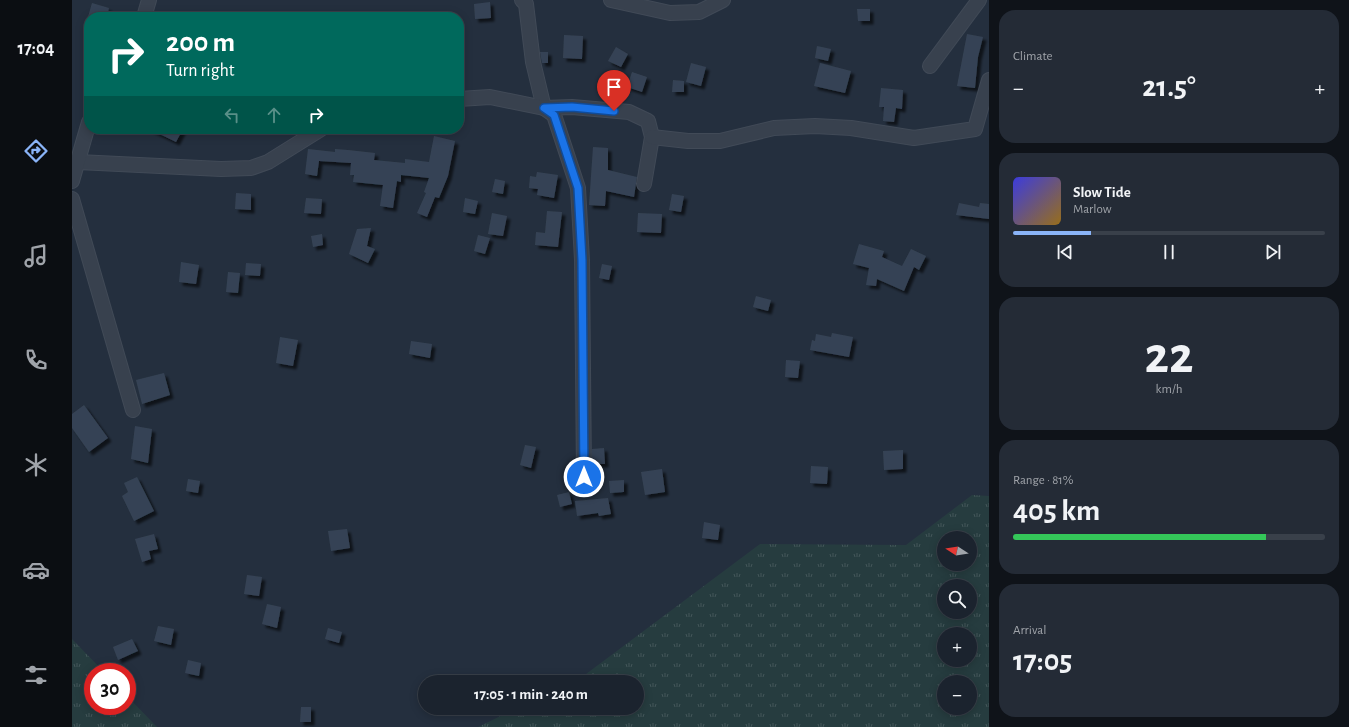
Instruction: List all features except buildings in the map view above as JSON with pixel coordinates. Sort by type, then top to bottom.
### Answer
[{"type":"street","points":[[146,12],[150,0]]},
{"type":"street","points":[[611,0],[670,13],[699,12],[723,0]]},
{"type":"street","points":[[930,66],[979,0]]},
{"type":"street","points":[[529,1],[533,62],[544,108],[554,115],[578,188],[582,260],[584,477]]},
{"type":"street","points":[[652,137],[688,141],[720,141],[774,128],[815,126],[852,128],[914,138],[975,129],[989,80]]},
{"type":"street","points":[[464,99],[490,98],[544,108],[572,107],[629,112],[648,121],[652,137],[644,184]]},
{"type":"street","points":[[72,181],[86,134]]},
{"type":"street","points":[[78,162],[221,169],[251,168],[268,162],[313,134]]},
{"type":"street","points":[[72,199],[133,410]]},
{"type":"green space","points":[[972,495],[989,496],[989,727],[478,727],[503,715],[644,715],[644,675],[585,675],[760,544],[906,545]]},
{"type":"green space","points":[[72,639],[95,663],[84,663],[84,715],[136,715],[136,705],[157,727],[72,727]]},
{"type":"route","points":[[584,477],[582,260],[578,188],[554,115],[544,108],[572,107],[614,111]]}]
